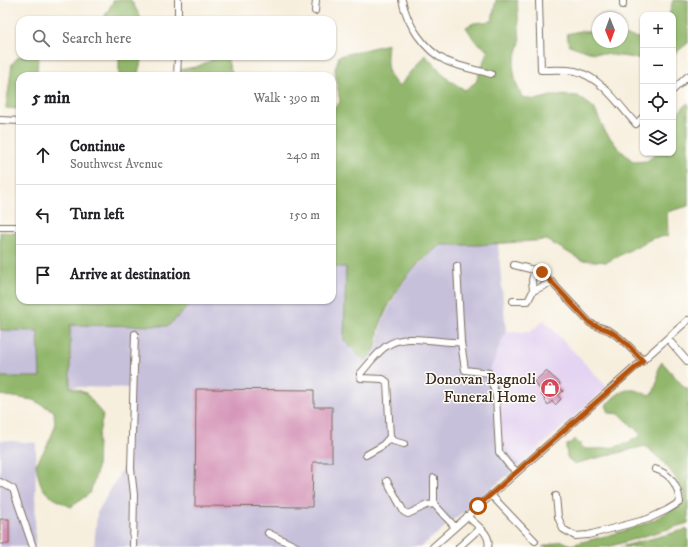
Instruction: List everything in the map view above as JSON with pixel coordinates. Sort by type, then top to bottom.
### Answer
[{"type":"street","points":[[178,0],[178,16]]},
{"type":"street","points":[[316,0],[316,11]]},
{"type":"street","points":[[402,0],[412,26],[431,49],[447,61],[491,74]]},
{"type":"street","points":[[539,0],[541,70],[566,70],[584,74],[598,83],[636,124],[640,120]]},
{"type":"street","points":[[177,72],[178,60]]},
{"type":"street","points":[[676,87],[688,76]]},
{"type":"street","points":[[0,120],[16,121]]},
{"type":"street","points":[[0,226],[16,227]]},
{"type":"street","points":[[514,265],[535,269],[542,272],[590,323],[597,328],[608,330],[619,337],[643,361]]},
{"type":"street","points":[[457,266],[461,342],[465,370],[489,373],[496,396],[499,452],[508,464],[517,472]]},
{"type":"street","points":[[513,301],[528,301],[533,291],[532,280],[535,269]]},
{"type":"street","points":[[533,291],[552,282]]},
{"type":"street","points":[[433,547],[688,320]]},
{"type":"street","points":[[133,547],[134,495],[132,468],[135,334]]},
{"type":"street","points":[[366,455],[382,446],[390,437],[387,382],[383,379],[360,376],[377,355],[395,342],[413,339],[461,342]]},
{"type":"street","points":[[668,339],[688,362]]},
{"type":"street","points":[[390,437],[393,441],[404,444]]},
{"type":"street","points":[[556,496],[558,517],[563,529],[575,536],[588,535],[640,521],[667,510],[680,502],[679,490],[672,479],[664,472],[655,469]]},
{"type":"street","points":[[434,478],[434,504],[455,527]]},
{"type":"street","points":[[387,481],[404,512],[408,514],[427,505],[434,504]]},
{"type":"street","points":[[0,482],[13,489],[33,547]]},
{"type":"street","points":[[491,495],[535,541]]},
{"type":"street","points":[[467,516],[488,535],[490,542],[488,547]]},
{"type":"street","points":[[459,547],[480,528]]},
{"type":"street","points":[[268,533],[297,547]]},
{"type":"shaded area","points":[[498,244],[506,331],[489,373],[496,396],[499,441],[520,465],[421,547],[94,547],[97,513],[129,457],[130,388],[70,387],[70,324],[168,326],[191,304],[336,304],[336,267],[346,267],[344,340],[373,352],[378,344],[382,322],[398,290],[413,269],[440,245]]},
{"type":"shaded area","points":[[544,320],[607,387],[520,465],[499,441],[489,373],[506,331],[530,332]]},
{"type":"shaded area","points":[[0,330],[38,331],[40,377],[0,377]]},
{"type":"shaded area","points":[[0,440],[36,443],[35,547],[0,547]]},
{"type":"green space","points":[[114,0],[131,0],[140,16],[105,16]]},
{"type":"green space","points":[[496,0],[517,0],[520,42],[513,66],[516,83],[522,97],[535,100],[555,95],[578,96],[594,108],[605,131],[618,148],[634,162],[647,161],[653,156],[676,156],[676,119],[678,113],[688,103],[688,206],[667,212],[668,236],[653,238],[607,262],[581,260],[547,240],[477,245],[440,245],[416,266],[399,287],[381,322],[376,346],[365,361],[344,340],[346,267],[336,267],[336,106],[340,102],[335,70],[339,56],[388,44],[387,62],[389,72],[394,82],[399,87],[425,55],[449,80],[465,90],[476,82],[488,50],[475,41],[466,27],[474,23],[492,21]]},
{"type":"green space","points":[[673,0],[688,0],[688,43],[676,53],[676,12],[670,12]]},
{"type":"green space","points":[[580,31],[592,32],[592,48],[628,48],[628,36],[640,37],[640,59],[589,52],[569,45],[567,34]]},
{"type":"green space","points":[[16,59],[38,60],[37,72],[16,72],[16,109],[6,108],[12,64]]},
{"type":"green space","points":[[119,60],[142,60],[138,72],[119,72]]},
{"type":"green space","points":[[212,60],[228,60],[232,72],[177,72],[177,70],[196,67]]},
{"type":"green space","points":[[0,232],[16,233],[16,304],[191,304],[168,326],[70,325],[70,387],[86,393],[103,415],[98,438],[97,471],[90,493],[71,507],[50,496],[46,492],[40,482],[36,464],[47,446],[55,427],[54,411],[33,400],[0,395],[0,377],[40,377],[38,331],[0,330]]},
{"type":"green space","points":[[662,362],[685,388],[688,388],[688,523],[608,547],[542,547],[562,541],[571,545],[631,529],[659,517],[673,509],[685,499],[679,483],[670,470],[645,446],[573,464],[567,457],[566,446],[575,439],[585,449],[601,449],[627,443],[641,435],[620,414],[609,413],[606,405],[618,394],[626,390],[653,394],[658,379],[658,368]]},
{"type":"green space","points":[[688,529],[688,547],[620,547],[624,546]]},
{"type":"building","name":"Donovan Bagnoli Funeral Home","points":[[546,371],[560,383],[558,386],[563,391],[558,396],[561,399],[555,405],[552,401],[548,405],[541,394],[543,393],[534,382]]},
{"type":"building","points":[[196,389],[314,390],[314,407],[332,407],[332,462],[313,462],[312,507],[195,506]]},
{"type":"building","points":[[0,519],[9,519],[9,544],[0,544]]},
{"type":"place","name":"Donovan Bagnoli Funeral Home","points":[[550,388]]},
{"type":"route","points":[[478,506],[643,361],[625,341],[608,330],[597,328],[590,323],[542,272]]}]
